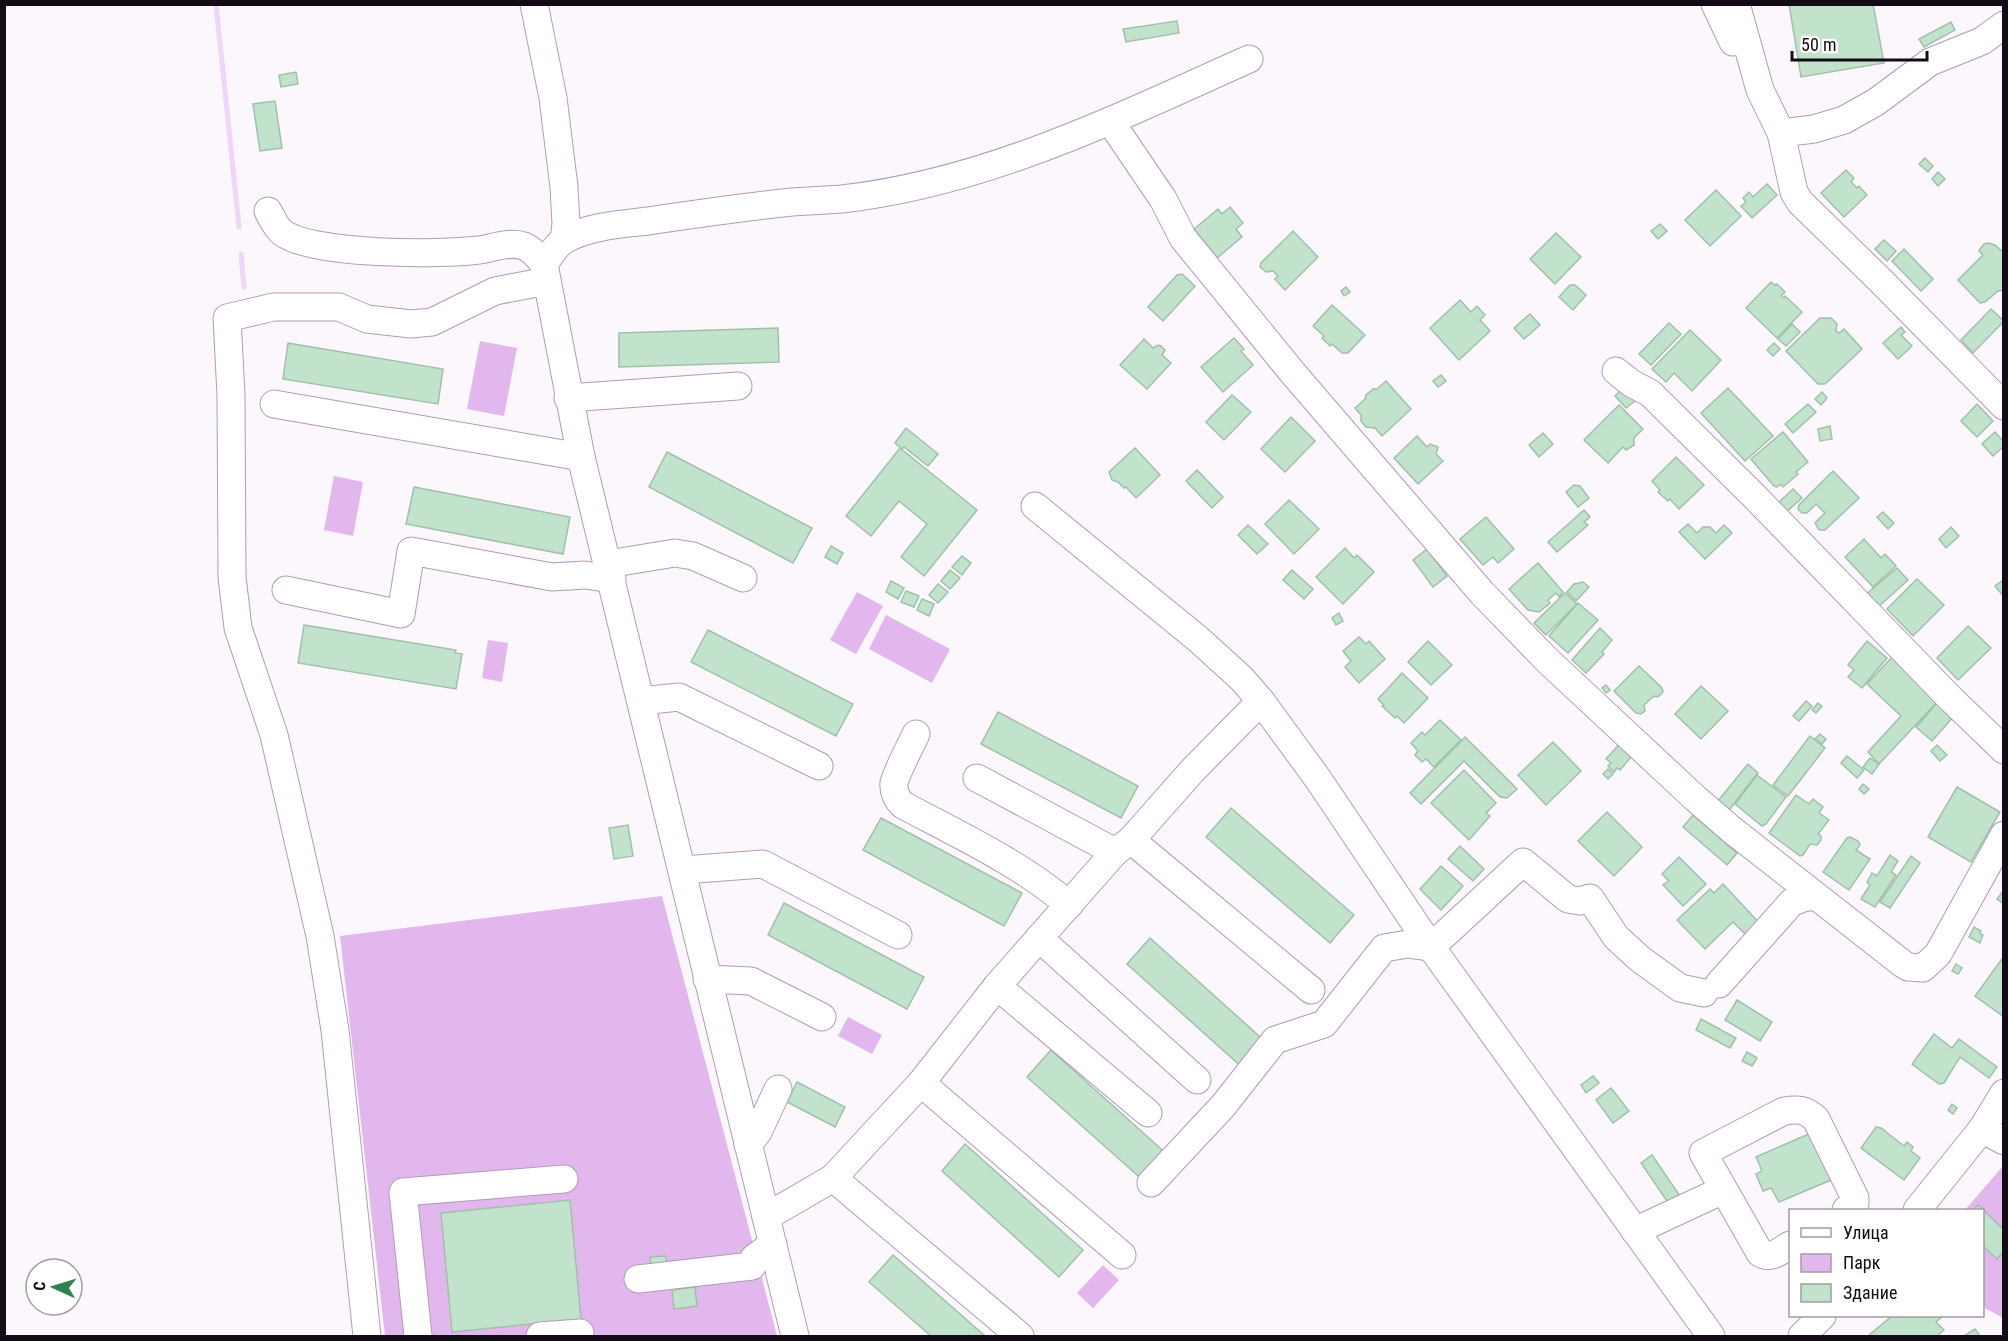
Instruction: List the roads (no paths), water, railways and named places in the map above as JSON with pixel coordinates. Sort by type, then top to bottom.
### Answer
[{"type":"street","points":[[534,4],[553,98],[564,186],[566,224],[564,240]]},
{"type":"street","points":[[1715,4],[1748,77],[1760,90]]},
{"type":"street","points":[[1736,4],[1760,90],[1781,133],[1794,192],[1800,202],[2004,406]]},
{"type":"street","points":[[1781,133],[1814,129],[1844,120],[1876,102],[1930,62],[1982,41],[2004,25]]},
{"type":"street","points":[[546,273],[554,250],[564,240],[587,231],[623,224],[754,207],[844,198],[904,188],[959,174],[1012,158],[1110,121],[1249,59]]},
{"type":"street","points":[[1110,121],[1163,199],[1183,238],[1292,372],[1474,585],[1548,661],[1659,766],[1732,830],[1902,964],[1908,967],[1923,968],[1938,954],[2004,835]]},
{"type":"street","points":[[268,211],[284,234],[309,243],[336,248],[435,252],[478,250],[508,244],[523,246],[534,252],[546,273],[581,457],[795,1336]]},
{"type":"street","points":[[367,1336],[335,1030],[320,936],[274,735],[238,628],[232,577],[231,394],[227,318],[273,307],[339,307],[367,319],[411,324],[432,321],[495,291],[546,273]]},
{"type":"street","points":[[1616,371],[1631,383],[1650,393],[2004,750]]},
{"type":"street","points":[[568,398],[738,386]]},
{"type":"street","points":[[274,404],[581,457]]},
{"type":"street","points":[[1035,506],[1198,639],[1242,679],[1261,701],[1318,779],[1431,947],[1646,1226],[1711,1336]]},
{"type":"street","points":[[286,590],[401,614],[411,551],[552,578],[610,572],[675,553],[693,556],[743,578]]},
{"type":"street","points":[[641,701],[680,697],[819,766]]},
{"type":"street","points":[[766,1217],[833,1178],[921,1083],[997,986],[1039,938],[1192,771],[1261,701]]},
{"type":"street","points":[[916,734],[894,783],[895,794],[899,801],[1046,885],[1069,905]]},
{"type":"street","points":[[977,778],[1123,846],[1311,990]]},
{"type":"street","points":[[1431,947],[1523,862],[1568,899],[1580,901],[1590,898],[1616,937],[1664,978],[1680,988],[1712,989],[1792,902],[1806,897],[1817,897]]},
{"type":"street","points":[[683,870],[763,864],[898,935]]},
{"type":"street","points":[[1039,938],[1197,1080]]},
{"type":"street","points":[[1151,1184],[1223,1106],[1275,1040],[1324,1024],[1384,948],[1408,944],[1431,947]]},
{"type":"street","points":[[707,979],[751,981],[822,1017]]},
{"type":"street","points":[[997,986],[1148,1113]]},
{"type":"street","points":[[921,1083],[1122,1255]]},
{"type":"street","points":[[748,1145],[758,1132],[778,1089]]},
{"type":"street","points":[[1918,1209],[1993,1135],[2004,1093]]},
{"type":"street","points":[[1789,1246],[1772,1256],[1760,1253],[1703,1153],[1784,1111],[1798,1109],[1807,1111],[1816,1119],[1855,1198],[1855,1204],[1848,1209]]},
{"type":"street","points":[[833,1178],[1020,1336]]},
{"type":"street","points":[[418,1336],[403,1192],[564,1179]]},
{"type":"street","points":[[1646,1226],[1723,1190]]},
{"type":"street","points":[[638,1279],[752,1266],[754,1258],[773,1244]]},
{"type":"street","points":[[1802,1336],[1821,1317]]},
{"type":"street","points":[[540,1336],[579,1333]]},
{"type":"waterway","points":[[216,4],[239,227]]},
{"type":"waterway","points":[[241,254],[244,287]]}]
